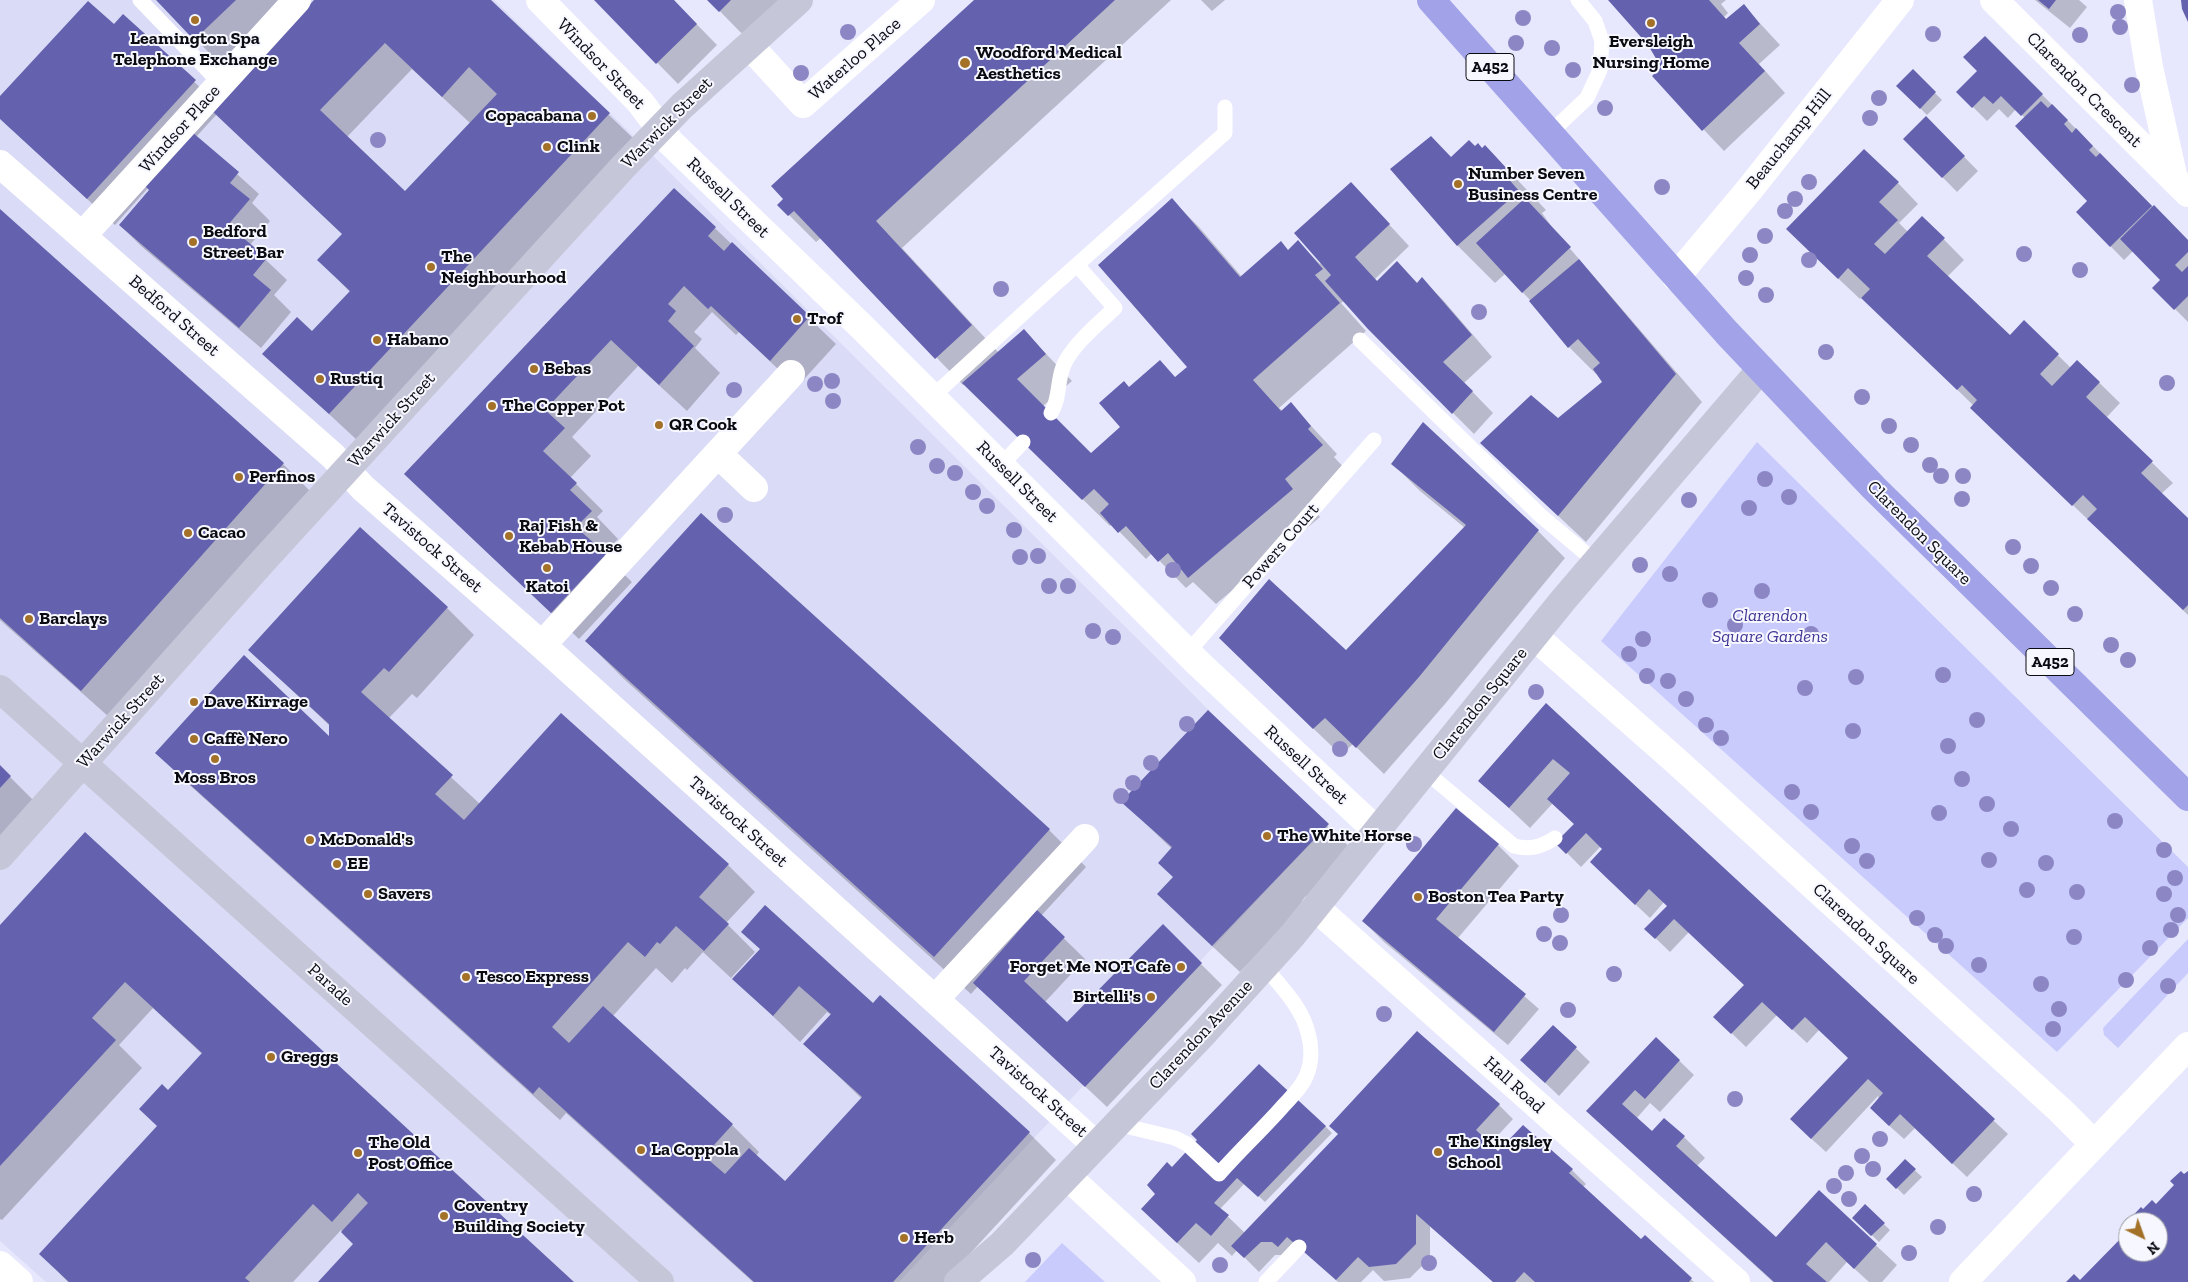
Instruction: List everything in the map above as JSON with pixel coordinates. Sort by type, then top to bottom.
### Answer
[{"type":"highway","name":"A452","points":[[1430,0],[1676,277]]},
{"type":"highway","name":"Clarendon Square","points":[[1676,277],[1874,488],[2188,797]]},
{"type":"main road","name":"Warwick Street","points":[[0,856],[472,330],[702,86],[799,0]]},
{"type":"main road","name":"Clarendon Square","points":[[1425,771],[1534,636],[1761,369]]},
{"type":"main road","name":"Parade","points":[[0,689],[660,1282]]},
{"type":"main road","name":"Clarendon Avenue","points":[[958,1282],[1002,1244],[1265,967],[1425,771]]},
{"type":"street","name":"Windsor Place","points":[[82,236],[297,0]]},
{"type":"street","name":"Windsor Street","points":[[540,0],[640,102],[660,129]]},
{"type":"street","name":"Waterloo Place","points":[[749,45],[803,104],[921,0]]},
{"type":"street","name":"Beauchamp Hill","points":[[1676,277],[1749,190],[1900,0]]},
{"type":"street","name":"Clarendon Crescent","points":[[1994,0],[2181,186]]},
{"type":"street","name":"Clarendon Crescent","points":[[2138,0],[2149,67],[2181,186]]},
{"type":"street","name":"Russell Street","points":[[660,129],[670,142],[932,397],[1188,652],[1377,831]]},
{"type":"street","name":"Bedford Street","points":[[0,164],[347,470]]},
{"type":"street","points":[[542,645],[791,374]]},
{"type":"street","points":[[718,454],[754,488]]},
{"type":"street","name":"Tavistock Street","points":[[347,470],[363,488],[542,645],[1096,1145]]},
{"type":"street","name":"Clarendon Square","points":[[1534,636],[1675,760],[2060,1110],[2094,1144]]},
{"type":"street","points":[[935,999],[1085,838]]},
{"type":"street","name":"Hall Road","points":[[1315,907],[1736,1282]]},
{"type":"street","points":[[1964,1282],[2188,1046]]},
{"type":"street","points":[[1067,1176],[1182,1282]]},
{"type":"street","points":[[0,1265],[19,1282]]},
{"type":"lane","points":[[140,0],[221,84]]},
{"type":"lane","points":[[1549,134],[1587,98],[1600,70],[1602,41],[1595,21],[1578,0]]},
{"type":"lane","points":[[932,397],[1225,133],[1225,107]]},
{"type":"lane","points":[[1051,413],[1057,399],[1062,368],[1069,355],[1114,308],[1077,265]]},
{"type":"lane","points":[[1360,340],[1541,516],[1596,562]]},
{"type":"lane","name":"Powers Court","points":[[1188,652],[1374,440]]},
{"type":"lane","points":[[1000,465],[1023,442]]},
{"type":"lane","points":[[1425,771],[1514,846],[1533,848],[1543,846],[1555,838]]},
{"type":"lane","points":[[1117,1124],[1176,1138],[1187,1144],[1219,1174],[1265,1127],[1294,1095],[1307,1076],[1311,1061],[1311,1050],[1308,1033],[1302,1018],[1291,999],[1265,967]]},
{"type":"lane","points":[[1266,1282],[1299,1247]]},
{"type":"shaded area","points":[[0,0],[494,0],[610,113],[1326,827],[899,1282],[46,1282],[0,1241]]},
{"type":"green space","name":"Clarendon Square Gardens","points":[[1757,442],[2188,867],[2188,918],[2057,1052],[1601,641]]},
{"type":"green space","points":[[2188,939],[2188,973],[2118,1048],[2104,1035],[2103,1028]]},
{"type":"green space","points":[[1062,1243],[1105,1282],[1025,1282]]},
{"type":"building","name":"Leamington Spa Telephone Exchange","points":[[156,0],[236,0],[194,40]]},
{"type":"building","points":[[314,0],[491,0],[610,113],[329,414],[262,354],[297,317],[312,331],[350,291],[317,260],[342,234],[211,110]],"holes":[[[385,43],[442,97],[469,67],[497,94],[405,191],[320,110]]]},
{"type":"building","points":[[594,0],[674,0],[697,24],[656,64]]},
{"type":"building","points":[[707,0],[731,0],[719,12]]},
{"type":"building","points":[[974,0],[1115,0],[876,221],[972,325],[935,359],[794,211],[788,216],[777,205],[783,199],[771,186]]},
{"type":"building","points":[[1608,0],[1709,0],[1726,19],[1744,4],[1760,24],[1739,43],[1765,71],[1702,131],[1652,76],[1661,67],[1648,45]]},
{"type":"building","points":[[2038,0],[2056,0],[2049,9]]},
{"type":"building","points":[[2181,0],[2188,0],[2188,22],[2182,9]]},
{"type":"building","points":[[88,1],[114,24],[123,14],[196,80],[87,199],[0,119],[0,96]]},
{"type":"building","points":[[1985,36],[2043,94],[2021,116],[2001,96],[1993,104],[1984,96],[1972,108],[1956,92],[1977,71],[1963,57]]},
{"type":"building","points":[[1913,69],[1936,92],[1920,109],[1896,86]]},
{"type":"building","points":[[2041,101],[2048,108],[2052,104],[2068,120],[2064,124],[2072,133],[2076,128],[2093,146],[2089,150],[2096,157],[2100,153],[2152,206],[2110,247],[2076,212],[2087,201],[2015,126]]},
{"type":"building","points":[[1926,116],[1965,156],[1942,178],[1903,139]]},
{"type":"building","name":"Bedford Street Bar","points":[[192,132],[239,172],[230,183],[250,199],[228,225],[267,258],[253,275],[271,290],[239,328],[119,225],[149,190],[145,186]]},
{"type":"building","name":"Number Seven Business Centre","points":[[1431,136],[1451,157],[1469,140],[1475,146],[1478,143],[1482,148],[1485,145],[1510,172],[1506,176],[1519,191],[1457,246],[1390,169]]},
{"type":"building","points":[[1864,149],[1899,182],[1879,202],[1898,220],[1874,244],[1885,254],[1922,216],[1945,238],[1927,256],[2010,335],[2024,320],[2059,354],[2040,374],[2052,386],[2077,360],[2100,382],[2086,397],[2153,461],[2141,473],[2188,518],[2188,605],[2183,610],[2087,519],[2097,509],[2083,495],[2072,506],[1970,408],[1977,400],[1962,385],[1957,390],[1861,298],[1870,289],[1848,268],[1838,279],[1786,229]]},
{"type":"building","points":[[1351,182],[1390,224],[1355,257],[1377,281],[1397,261],[1417,283],[1422,277],[1472,335],[1443,362],[1473,391],[1452,414],[1367,328],[1325,281],[1331,275],[1294,233]]},
{"type":"building","points":[[674,188],[716,227],[708,236],[724,251],[732,242],[810,316],[770,361],[711,306],[708,309],[684,286],[668,304],[676,311],[668,321],[694,346],[659,385],[611,340],[545,410],[565,428],[543,451],[577,483],[570,490],[592,511],[576,527],[606,554],[551,613],[404,474]]},
{"type":"building","points":[[1172,198],[1240,277],[1281,241],[1288,250],[1298,240],[1323,269],[1315,275],[1340,303],[1253,380],[1281,411],[1291,402],[1311,426],[1308,429],[1323,445],[1285,479],[1293,489],[1188,578],[1168,553],[1158,562],[1126,526],[1118,533],[1100,513],[1109,504],[1094,489],[1082,500],[962,383],[1024,329],[1046,354],[1017,379],[1091,453],[1120,427],[1099,403],[1124,381],[1129,387],[1160,360],[1175,377],[1187,367],[1098,265]]},
{"type":"building","points":[[1525,198],[1571,247],[1522,293],[1476,243]]},
{"type":"building","points":[[2154,205],[2188,240],[2188,252],[2175,265],[2182,272],[2188,266],[2188,296],[2174,310],[2152,288],[2160,280],[2120,239]]},
{"type":"building","points":[[0,209],[284,463],[81,691],[0,618]]},
{"type":"building","points":[[1579,259],[1676,374],[1558,516],[1480,443],[1531,395],[1558,418],[1602,382],[1593,369],[1600,363],[1578,339],[1568,348],[1529,301]]},
{"type":"building","points":[[1423,422],[1539,530],[1419,677],[1356,748],[1325,718],[1313,729],[1219,638],[1269,579],[1346,650],[1466,525],[1391,464]]},
{"type":"building","points":[[701,513],[1050,829],[934,957],[585,641]]},
{"type":"building","points":[[360,527],[448,607],[389,672],[384,668],[361,692],[453,775],[435,794],[464,820],[561,713],[729,864],[699,897],[729,924],[704,951],[676,926],[660,944],[657,942],[645,957],[628,942],[552,1027],[569,1043],[603,1006],[733,1124],[704,1156],[725,1174],[749,1148],[785,1181],[862,1097],[803,1044],[831,1014],[799,986],[773,1016],[732,979],[760,949],[741,932],[765,905],[873,1003],[880,995],[1030,1132],[893,1282],[754,1282],[539,1087],[533,1094],[155,753],[244,655],[329,736],[329,724],[248,650]]},
{"type":"building","points":[[1546,703],[1995,1119],[1952,1164],[1900,1114],[1889,1126],[1870,1108],[1883,1093],[1868,1079],[1811,1139],[1790,1119],[1848,1058],[1805,1017],[1792,1030],[1762,1002],[1731,1034],[1713,1017],[1744,985],[1674,919],[1655,939],[1644,929],[1667,906],[1649,889],[1635,905],[1590,862],[1602,849],[1586,833],[1566,854],[1555,843],[1574,824],[1547,799],[1570,773],[1553,759],[1509,808],[1478,781]]},
{"type":"building","points":[[1208,710],[1329,824],[1212,946],[1157,894],[1173,877],[1158,863],[1172,847],[1121,802]]},
{"type":"building","points":[[0,765],[11,776],[0,788]]},
{"type":"building","name":"Boston Tea Party","points":[[1456,808],[1499,844],[1436,919],[1526,994],[1494,1032],[1362,921]]},
{"type":"building","points":[[85,832],[574,1282],[318,1282],[353,1244],[341,1232],[368,1203],[358,1193],[332,1222],[313,1204],[245,1278],[250,1282],[69,1282],[39,1254],[157,1126],[139,1109],[162,1084],[168,1090],[202,1053],[125,982],[92,1018],[116,1040],[0,1166],[0,925]]},
{"type":"building","points":[[1037,910],[1065,937],[1024,981],[1067,1022],[1163,924],[1202,963],[1085,1087],[973,983]]},
{"type":"building","points":[[1553,1025],[1577,1047],[1545,1083],[1520,1060]]},
{"type":"building","name":"The Kingsley School","points":[[1417,1031],[1500,1104],[1476,1130],[1498,1151],[1523,1125],[1573,1169],[1569,1173],[1641,1239],[1645,1235],[1692,1278],[1689,1282],[1535,1282],[1524,1272],[1515,1282],[1493,1282],[1416,1214],[1416,1244],[1396,1264],[1369,1267],[1358,1257],[1336,1280],[1287,1237],[1278,1247],[1272,1242],[1261,1242],[1244,1258],[1231,1246],[1338,1134],[1329,1126]]},
{"type":"building","points":[[1656,1037],[1680,1060],[1645,1099],[1635,1090],[1622,1104],[1652,1131],[1664,1118],[1685,1136],[1676,1146],[1776,1237],[1819,1190],[1877,1244],[1854,1269],[1826,1242],[1806,1264],[1827,1282],[1774,1282],[1586,1111]]},
{"type":"building","points":[[1259,1064],[1326,1126],[1258,1197],[1237,1178],[1214,1203],[1229,1215],[1211,1236],[1196,1223],[1177,1243],[1141,1209],[1155,1194],[1147,1185],[1167,1162],[1172,1167],[1197,1140],[1191,1134]]},
{"type":"building","points":[[1905,1159],[1916,1169],[1896,1189],[1886,1179]]},
{"type":"building","points":[[2181,1171],[2184,1174],[2188,1171],[2188,1282],[2066,1282],[2074,1274],[2080,1280],[2118,1241],[2118,1262],[2168,1262],[2168,1212],[2136,1212],[2141,1207],[2143,1209],[2152,1200],[2156,1204],[2174,1185],[2170,1181]]},
{"type":"building","points":[[1865,1204],[1885,1223],[1871,1236],[1852,1218]]},
{"type":"place","name":"Leamington Spa Telephone Exchange","points":[[195,20]]},
{"type":"place","name":"Eversleigh Nursing Home","points":[[1651,23]]},
{"type":"place","name":"Woodford Medical Aesthetics","points":[[965,63]]},
{"type":"place","name":"Copacabana","points":[[592,116]]},
{"type":"place","name":"Clink","points":[[547,147]]},
{"type":"place","name":"Number Seven Business Centre","points":[[1458,184]]},
{"type":"place","name":"Bedford Street Bar","points":[[193,242]]},
{"type":"place","name":"The Neighbourhood","points":[[431,267]]},
{"type":"place","name":"Trof","points":[[797,319]]},
{"type":"place","name":"Habano","points":[[377,340]]},
{"type":"place","name":"Bebas","points":[[534,369]]},
{"type":"place","name":"Rustiq","points":[[320,379]]},
{"type":"place","name":"The Copper Pot","points":[[492,406]]},
{"type":"place","name":"QR Cook","points":[[659,425]]},
{"type":"place","name":"Perfinos","points":[[239,477]]},
{"type":"place","name":"Cacao","points":[[188,533]]},
{"type":"place","name":"Raj Fish & Kebab House","points":[[509,536]]},
{"type":"place","name":"Katoi","points":[[547,568]]},
{"type":"place","name":"Barclays","points":[[29,619]]},
{"type":"place","name":"Dave Kirrage","points":[[194,702]]},
{"type":"place","name":"Caffè Nero","points":[[194,739]]},
{"type":"place","name":"Moss Bros","points":[[215,759]]},
{"type":"place","name":"The White Horse","points":[[1267,836]]},
{"type":"place","name":"McDonald's","points":[[310,840]]},
{"type":"place","name":"EE","points":[[337,864]]},
{"type":"place","name":"Savers","points":[[368,894]]},
{"type":"place","name":"Boston Tea Party","points":[[1418,897]]},
{"type":"place","name":"Forget Me NOT Cafe","points":[[1181,967]]},
{"type":"place","name":"Tesco Express","points":[[466,977]]},
{"type":"place","name":"Birtelli's","points":[[1151,997]]},
{"type":"place","name":"Greggs","points":[[271,1057]]},
{"type":"place","name":"La Coppola","points":[[641,1150]]},
{"type":"place","name":"The Kingsley School","points":[[1438,1152]]},
{"type":"place","name":"The Old Post Office","points":[[358,1153]]},
{"type":"place","name":"Coventry Building Society","points":[[444,1216]]},
{"type":"place","name":"Herb","points":[[904,1238]]}]
